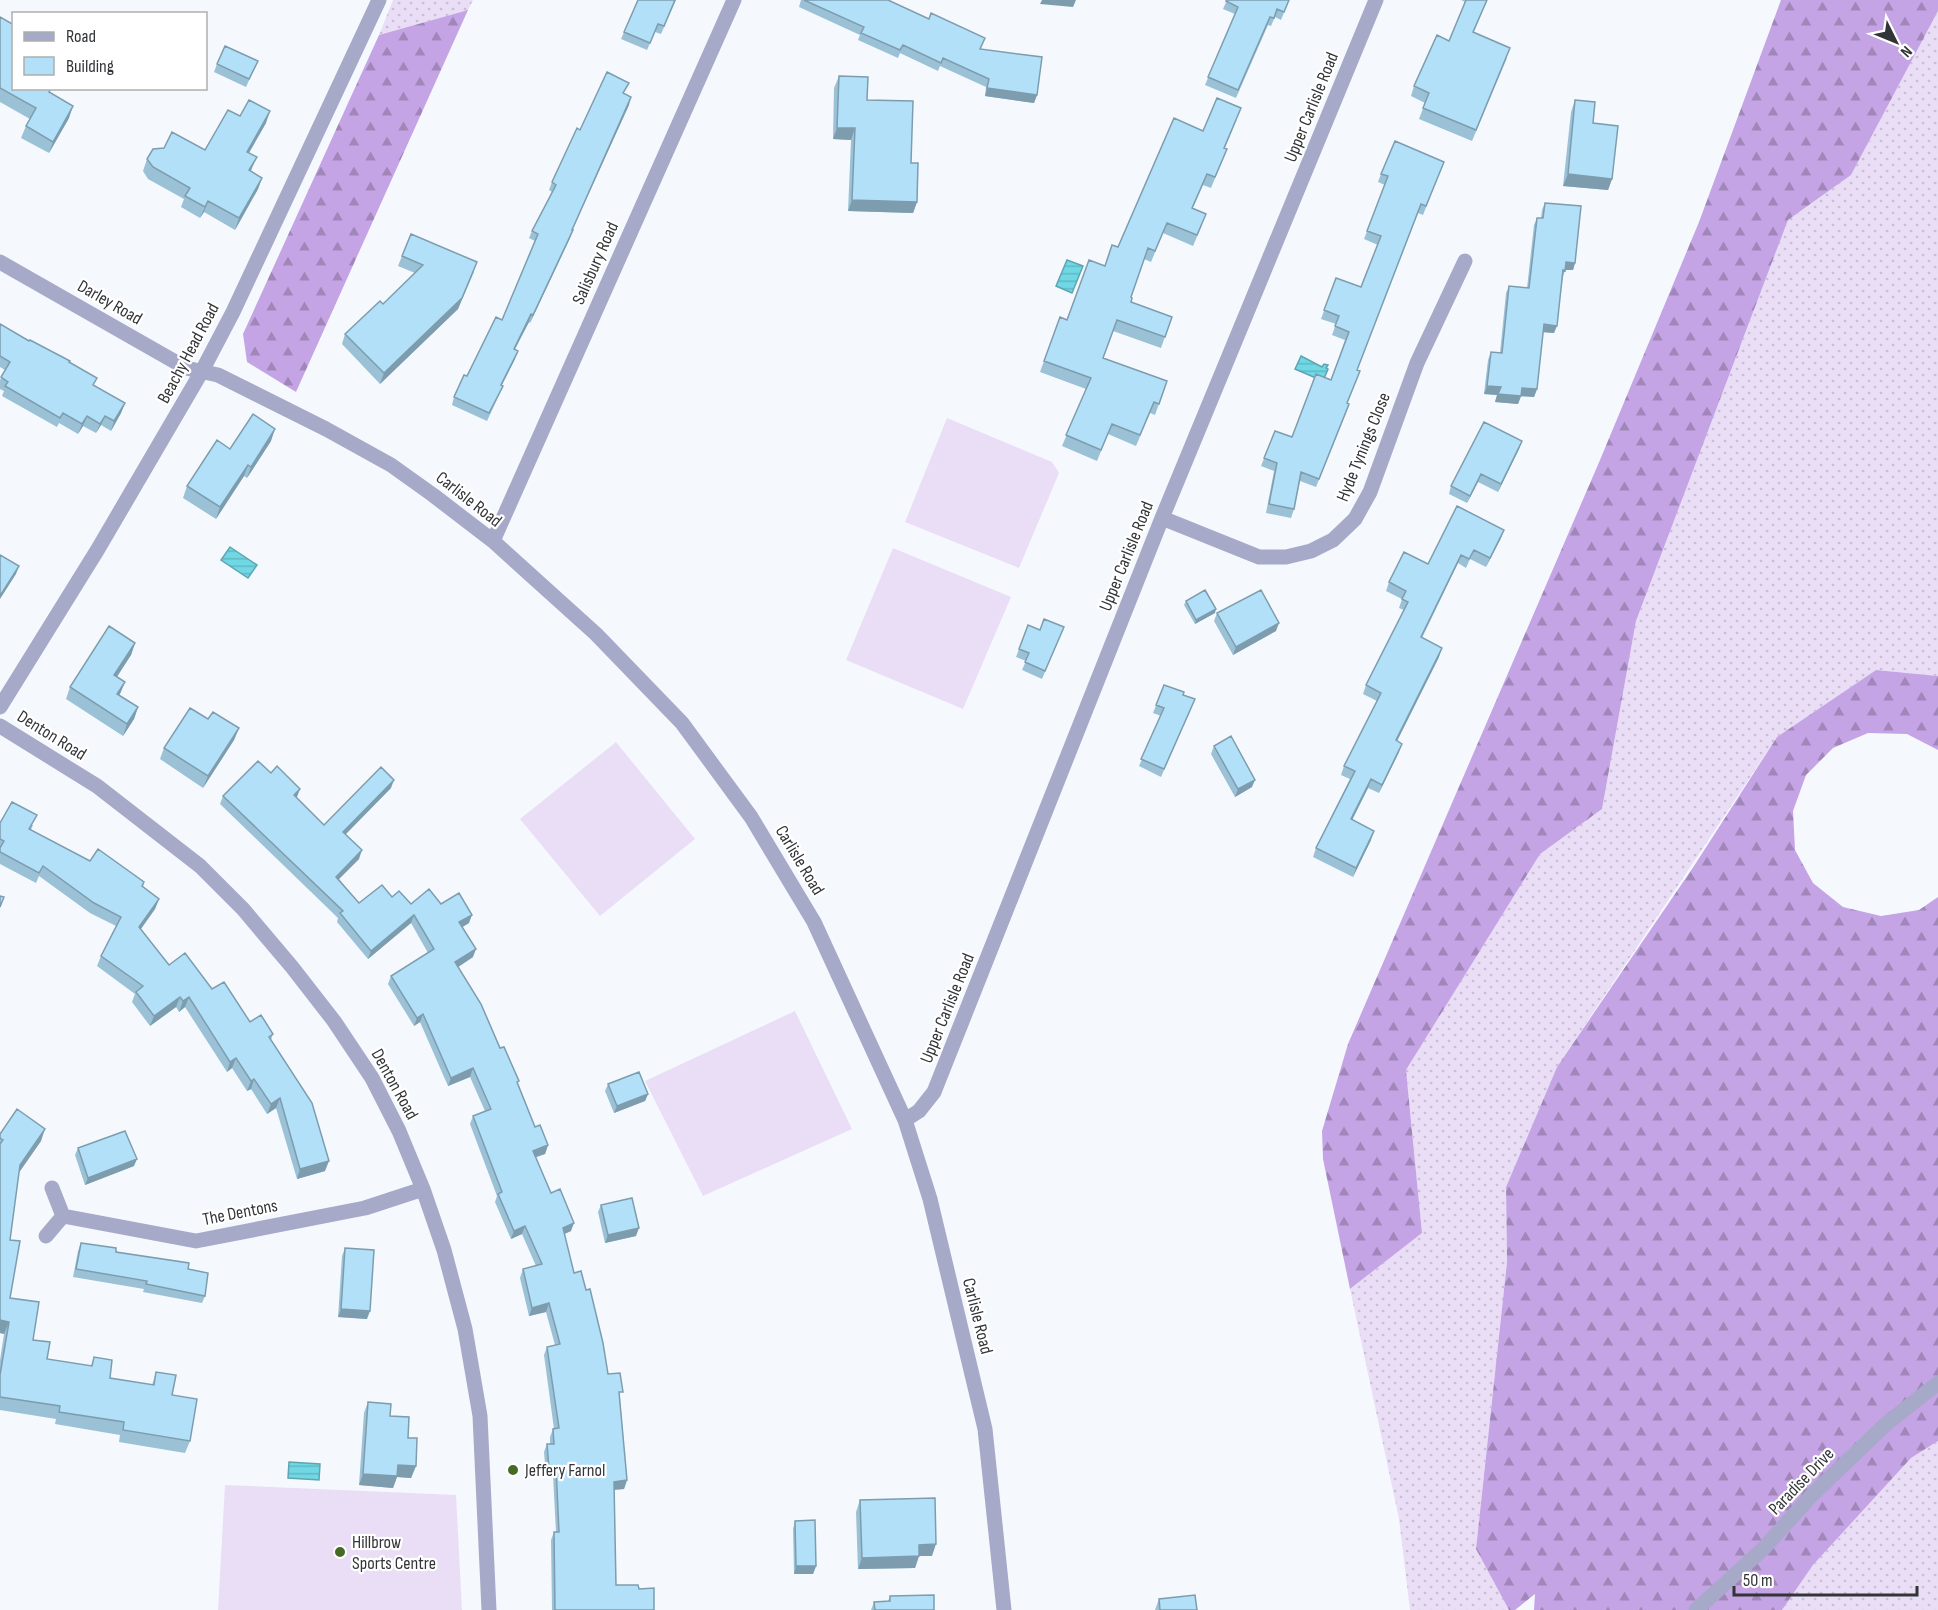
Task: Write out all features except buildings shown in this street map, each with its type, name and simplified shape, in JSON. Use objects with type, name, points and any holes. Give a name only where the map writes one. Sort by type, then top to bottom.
[{"type":"street","name":"Beachy Head Road","points":[[0,707],[98,549],[202,371],[233,312],[379,0]]},
{"type":"street","name":"Salisbury Road","points":[[493,542],[734,0]]},
{"type":"street","name":"Upper Carlisle Road","points":[[905,1120],[919,1111],[934,1092],[1162,518],[1376,0]]},
{"type":"street","name":"Hyde Tynings Close","points":[[1162,518],[1259,557],[1286,557],[1311,551],[1333,540],[1355,519],[1370,492],[1417,363],[1465,261]]},
{"type":"street","name":"Darley Road","points":[[0,262],[186,368],[202,371]]},
{"type":"street","name":"Carlisle Road","points":[[202,371],[218,375],[326,429],[391,465],[434,495],[493,542],[596,634],[682,723],[751,817],[814,922],[905,1120],[930,1198],[985,1429],[1004,1610]]},
{"type":"street","name":"Denton Road","points":[[0,726],[106,793],[200,866],[243,909],[320,1004],[372,1078],[399,1131],[423,1189],[444,1250],[465,1329],[480,1416],[489,1610]]},
{"type":"street","points":[[46,1236],[63,1216],[52,1188]]},
{"type":"street","name":"The Dentons","points":[[63,1216],[196,1241],[365,1209],[423,1189]]},
{"type":"street","name":"Paradise Drive","points":[[1696,1610],[1764,1548],[1811,1496],[1886,1424],[1938,1383]]},
{"type":"shaded area","points":[[393,0],[473,0],[468,10],[379,35]]},
{"type":"shaded area","points":[[1938,11],[1938,676],[1876,670],[1777,737],[1557,1067],[1506,1187],[1507,1262],[1476,1549],[1509,1610],[1410,1610],[1399,1519],[1350,1289],[1422,1233],[1406,1070],[1540,853],[1602,809],[1636,621],[1788,220],[1851,175]]},
{"type":"shaded area","points":[[947,418],[1052,462],[1059,473],[1019,568],[905,522]]},
{"type":"shaded area","points":[[893,548],[1011,597],[963,709],[846,660]]},
{"type":"shaded area","points":[[616,742],[695,839],[600,916],[520,819]]},
{"type":"shaded area","points":[[795,1011],[852,1129],[703,1196],[645,1081]]},
{"type":"shaded area","points":[[1938,1441],[1938,1610],[1782,1610],[1813,1565],[1911,1458]]},
{"type":"shaded area","name":"Hillbrow Sports Centre","points":[[225,1485],[456,1495],[462,1610],[218,1610]]},
{"type":"green space","points":[[1781,0],[1938,0],[1938,11],[1851,175],[1788,220],[1636,621],[1602,809],[1540,854],[1406,1070],[1422,1233],[1350,1289],[1323,1159],[1322,1131],[1348,1044],[1600,460],[1699,222]]},
{"type":"green space","points":[[468,10],[296,392],[247,362],[243,334],[379,35]]},
{"type":"green space","points":[[1876,670],[1938,676],[1938,750],[1907,734],[1868,733],[1833,748],[1806,775],[1793,811],[1795,850],[1813,883],[1843,907],[1881,916],[1919,910],[1938,897],[1938,1441],[1911,1458],[1813,1565],[1782,1610],[1534,1610],[1535,1594],[1515,1610],[1509,1610],[1476,1549],[1507,1262],[1506,1187],[1557,1067],[1694,866],[1777,737]]},
{"type":"water","points":[[1067,260],[1083,266],[1072,293],[1056,286]]},
{"type":"water","points":[[1301,356],[1322,367],[1324,364],[1328,365],[1323,381],[1295,369]]},
{"type":"water","points":[[230,547],[257,565],[248,578],[221,560]]},
{"type":"water","points":[[289,1462],[320,1464],[319,1480],[288,1478]]},
{"type":"place","name":"Jeffery Farnol","points":[[513,1470]]},
{"type":"place","name":"Hillbrow Sports Centre","points":[[340,1552]]}]
